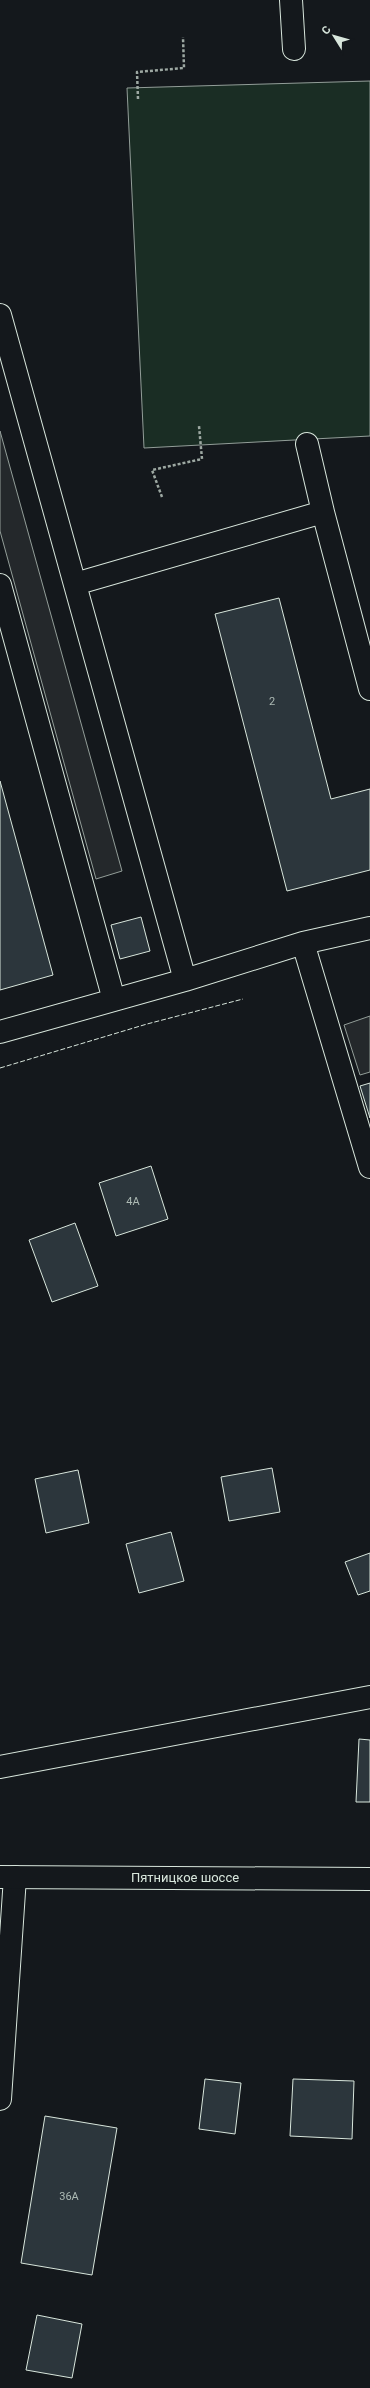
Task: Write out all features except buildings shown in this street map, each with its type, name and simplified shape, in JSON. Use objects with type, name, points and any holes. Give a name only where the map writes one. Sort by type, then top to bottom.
[{"type":"main road","points":[[291,0],[294,49]]},
{"type":"main road","points":[[0,315],[185,980]]},
{"type":"main road","points":[[307,444],[323,512],[370,689]]},
{"type":"main road","points":[[75,584],[323,512]]},
{"type":"main road","points":[[0,585],[114,1000]]},
{"type":"main road","points":[[0,1032],[185,980],[303,943],[370,928]]},
{"type":"main road","points":[[303,943],[370,1167]]},
{"type":"main road","points":[[0,1767],[370,1696]]},
{"type":"main road","points":[[0,2099],[8,1877]]},
{"type":"main road","name":"Пятницкое шоссе","points":[[8,1877],[370,1879]]},
{"type":"path","points":[[138,100],[137,72],[184,68],[183,37]]},
{"type":"path","points":[[162,497],[152,470],[202,459],[199,426]]},
{"type":"green space","points":[[370,81],[370,436],[144,448],[127,88]]},
{"type":"shaded area","points":[[0,431],[122,871],[96,879],[0,531]]},
{"type":"shaded area","points":[[370,1016],[370,1072],[360,1075],[344,1025]]},
{"type":"fence","points":[[0,1068],[147,1024],[243,999]]}]
